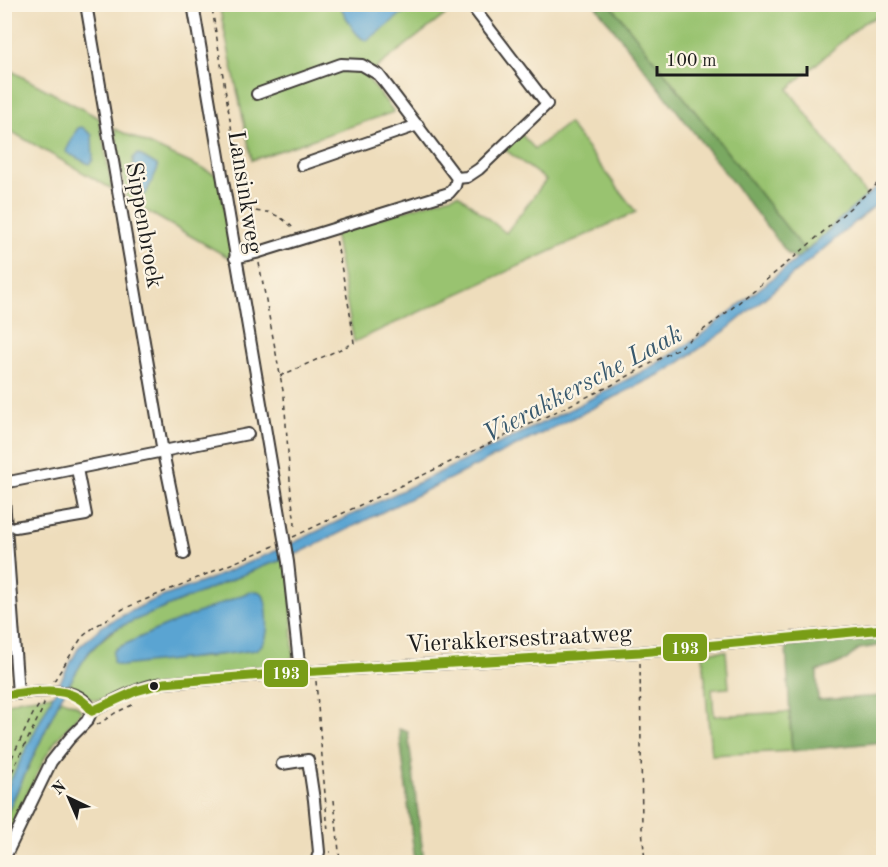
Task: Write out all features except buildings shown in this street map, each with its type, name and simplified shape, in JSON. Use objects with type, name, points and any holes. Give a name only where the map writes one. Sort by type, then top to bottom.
[{"type":"street","name":"Sippenbroek","points":[[86,4],[163,452],[184,554]]},
{"type":"street","name":"Lansinkweg","points":[[195,6],[235,258],[288,562],[300,672]]},
{"type":"street","points":[[457,178],[467,177],[479,169],[547,104],[476,10]]},
{"type":"street","points":[[257,94],[341,64],[362,65],[379,75],[457,178]]},
{"type":"street","points":[[302,165],[418,125]]},
{"type":"street","points":[[235,258],[256,254],[449,193],[455,186],[457,178]]},
{"type":"street","points":[[4,483],[248,434]]},
{"type":"street","points":[[15,527],[86,515],[77,469]]},
{"type":"street","points":[[4,499],[18,694]]},
{"type":"street","name":"Vierakkersestraatweg","points":[[92,711],[153,685],[300,672],[640,652],[884,629]]},
{"type":"street","points":[[4,695],[48,691],[68,693],[83,698],[92,711],[87,721],[51,762],[4,859]]},
{"type":"street","points":[[282,764],[308,760],[319,852],[316,862]]},
{"type":"path","points":[[195,6],[212,8],[238,169],[252,206],[256,211],[268,212],[277,216],[296,231]]},
{"type":"path","points":[[256,254],[284,396],[295,524],[290,538],[612,385],[677,349],[721,317],[798,254],[884,177]]},
{"type":"path","points":[[280,376],[354,344],[334,229]]},
{"type":"path","points":[[4,774],[33,714],[82,638],[93,628],[123,609],[284,543]]},
{"type":"path","points":[[640,652],[642,828],[645,862]]},
{"type":"path","points":[[316,671],[328,834]]},
{"type":"path","points":[[4,788],[42,710],[48,691]]},
{"type":"path","points":[[92,729],[133,704]]},
{"type":"path","points":[[334,800],[340,862]]},
{"type":"path","points":[[329,845],[329,862]]},
{"type":"green space","points":[[239,4],[458,5],[366,76],[394,112],[252,160],[220,10]]},
{"type":"green space","points":[[595,5],[611,5],[806,252],[797,259],[788,254]]},
{"type":"green space","points":[[611,5],[883,5],[883,14],[863,23],[788,89],[867,196],[806,252]]},
{"type":"green space","points":[[4,67],[99,118],[112,189],[5,128]]},
{"type":"green space","points":[[568,123],[636,212],[354,342],[334,232],[458,194],[506,233],[546,180],[504,149],[521,134],[535,149]]},
{"type":"green space","points":[[115,129],[219,176],[233,260],[127,200]]},
{"type":"green space","points":[[291,557],[293,655],[287,664],[269,671],[100,700],[85,696],[70,683],[80,664],[107,635],[116,629],[264,566]],"holes":[[[156,630],[209,657],[173,659],[117,648]]]},
{"type":"green space","points":[[883,634],[883,645],[859,649],[846,660],[817,671],[818,700],[883,696],[883,742],[792,751],[786,646]]},
{"type":"green space","points":[[726,651],[729,688],[712,689],[714,716],[789,712],[792,751],[711,755],[701,652]]},
{"type":"green space","points":[[53,695],[5,794],[5,704],[21,699]]},
{"type":"green space","points":[[60,699],[76,705],[82,711],[46,756],[5,838],[5,818]]},
{"type":"green space","points":[[399,729],[408,732],[424,862],[415,862]]},
{"type":"water","points":[[339,5],[413,5],[367,41],[354,30]]},
{"type":"water","points":[[82,127],[92,135],[93,160],[89,164],[66,151],[78,128]]},
{"type":"water","points":[[138,154],[157,165],[158,168],[146,194],[143,195],[137,188],[134,173],[133,158]]},
{"type":"water","points":[[883,182],[883,199],[725,331],[670,369],[291,557],[264,566],[109,632],[89,652],[60,699],[5,817],[4,794],[52,697],[79,647],[102,626],[151,601],[208,580],[289,545],[573,408],[651,367],[696,339],[806,252]]},
{"type":"water","points":[[257,591],[264,597],[267,623],[265,640],[255,650],[122,666],[113,662],[113,652],[117,648],[249,592]]},
{"type":"transit line","name":"193","points":[[92,711],[136,691],[164,683],[300,672],[640,652],[884,629]]},
{"type":"transit line","name":"193","points":[[4,695],[40,691],[64,692],[84,702],[92,711]]},
{"type":"water label","name":"Vierakkersche Laak","points":[[582,383]]}]
